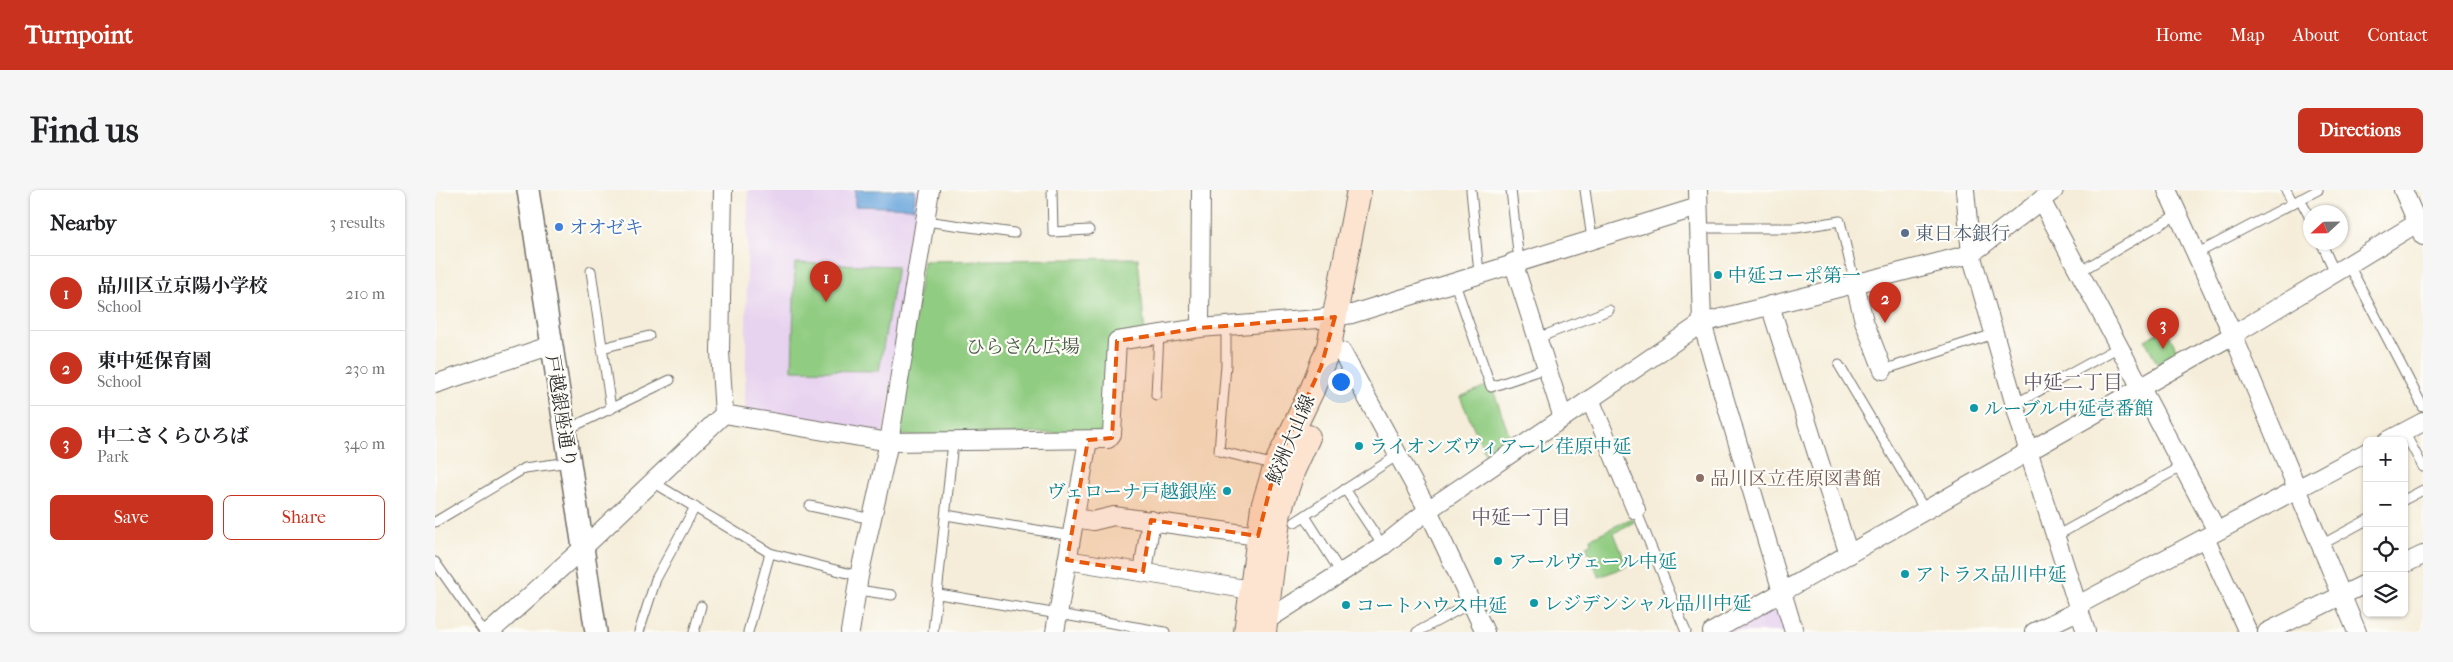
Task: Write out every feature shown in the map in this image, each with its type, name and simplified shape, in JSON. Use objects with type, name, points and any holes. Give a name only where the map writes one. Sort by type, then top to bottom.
[{"type":"main road","name":"鮫洲大山線","points":[[1256,629],[1279,512],[1293,470],[1326,395],[1342,352],[1344,315],[1359,190]]},
{"type":"main road","name":"鮫洲大山線","points":[[1256,629],[1251,590],[1263,507],[1277,465],[1344,315],[1374,190]]},
{"type":"street","name":"戸越銀座通り","points":[[528,190],[596,632]]},
{"type":"street","points":[[490,632],[583,548],[724,414],[720,352],[723,190]]},
{"type":"street","points":[[850,632],[858,583],[889,442],[930,190]]},
{"type":"street","points":[[1200,328],[1201,190]]},
{"type":"street","points":[[1965,190],[1971,254],[2029,453],[2086,632]]},
{"type":"street","points":[[2167,190],[2233,335],[2357,632]]},
{"type":"street","points":[[1712,632],[1926,512],[2233,335],[2341,265],[2420,229],[2403,190]]},
{"type":"street","points":[[1256,629],[1383,546],[1428,510],[1702,323],[1971,254],[2047,195],[2079,272],[2183,466],[2248,632]]},
{"type":"street","points":[[724,414],[889,442],[1108,439],[1112,434],[1117,341],[1200,328],[1344,315],[1592,239],[1698,198],[1702,323],[1794,632]]},
{"type":"street","points":[[1516,262],[1537,338],[1563,418]]},
{"type":"street","points":[[1855,284],[1865,321],[1883,370]]},
{"type":"street","points":[[1770,305],[1849,555]]},
{"type":"street","points":[[435,384],[552,345]]},
{"type":"street","points":[[1342,352],[1428,510],[1485,632]]},
{"type":"street","points":[[1590,400],[1636,510]]},
{"type":"street","points":[[2395,437],[2423,422]]},
{"type":"street","points":[[1055,632],[1088,440]]},
{"type":"street","points":[[2034,632],[2363,454]]},
{"type":"street","points":[[1075,518],[1093,520],[1114,516],[1258,536]]},
{"type":"street","points":[[1143,572],[1151,520]]},
{"type":"street","points":[[2408,562],[2423,555]]},
{"type":"street","points":[[1067,560],[1251,590]]},
{"type":"street","points":[[2267,632],[2363,585]]},
{"type":"lane","points":[[1052,190],[1053,232],[1089,230]]},
{"type":"lane","points":[[1471,190],[1479,273]]},
{"type":"lane","points":[[1511,190],[1516,262]]},
{"type":"lane","points":[[1585,190],[1592,239]]},
{"type":"lane","points":[[2286,190],[2303,209]]},
{"type":"lane","points":[[2196,254],[2318,190]]},
{"type":"lane","points":[[2079,272],[2178,214]]},
{"type":"lane","points":[[925,221],[1014,233]]},
{"type":"lane","points":[[1699,228],[1796,228],[1840,221],[1855,284]]},
{"type":"lane","points":[[2328,250],[2341,265],[2423,407]]},
{"type":"lane","points":[[591,271],[611,409]]},
{"type":"lane","points":[[1454,280],[1491,387],[1547,368]]},
{"type":"lane","points":[[1537,338],[1609,310]]},
{"type":"lane","points":[[1226,327],[1226,374],[1219,451],[1277,465]]},
{"type":"lane","points":[[1157,395],[1159,334]]},
{"type":"lane","points":[[1883,370],[1994,334]]},
{"type":"lane","points":[[602,348],[649,336]]},
{"type":"lane","points":[[2015,404],[2119,347]]},
{"type":"lane","points":[[1839,365],[1926,512]]},
{"type":"lane","points":[[565,430],[670,380]]},
{"type":"lane","points":[[2405,432],[2423,467]]},
{"type":"lane","points":[[933,632],[939,594],[953,442]]},
{"type":"lane","points":[[1295,522],[1398,455]]},
{"type":"lane","points":[[435,522],[525,468],[570,462]]},
{"type":"lane","points":[[2056,536],[2183,466]]},
{"type":"lane","points":[[653,482],[770,553],[891,594]]},
{"type":"lane","points":[[1345,489],[1383,546]]},
{"type":"lane","points":[[2408,498],[2423,490]]},
{"type":"lane","points":[[810,506],[872,519]]},
{"type":"lane","points":[[639,632],[656,579],[695,507]]},
{"type":"lane","points":[[1636,510],[1686,632]]},
{"type":"lane","points":[[946,515],[1072,536]]},
{"type":"lane","points":[[1305,516],[1341,573]]},
{"type":"lane","points":[[2321,545],[2363,522]]},
{"type":"lane","points":[[748,632],[770,553]]},
{"type":"lane","points":[[435,562],[484,632]]},
{"type":"lane","points":[[939,594],[1165,632]]},
{"type":"lane","points":[[1417,632],[1471,603]]},
{"type":"lane","points":[[694,632],[701,606]]},
{"type":"highlighted area","points":[[1335,317],[1321,367],[1276,465],[1258,536],[1151,520],[1143,572],[1067,560],[1088,440],[1112,438],[1117,341],[1200,328]]},
{"type":"shaded area","points":[[748,190],[922,190],[884,431],[880,436],[745,413]]},
{"type":"shaded area","points":[[1771,607],[1779,611],[1786,632],[1725,632]]},
{"type":"green space","name":"ひらさん広場","points":[[1138,258],[1145,333],[1111,338],[1107,425],[1100,432],[898,436],[923,261]]},
{"type":"green space","points":[[795,263],[897,266],[879,371],[792,370]]},
{"type":"green space","points":[[2166,328],[2181,359],[2161,371],[2145,340]]},
{"type":"green space","points":[[1488,385],[1494,392],[1513,446],[1490,464],[1460,397]]},
{"type":"green space","points":[[1632,518],[1634,522],[1614,533],[1627,566],[1599,577],[1586,546],[1592,543],[1591,538]]},
{"type":"water","points":[[855,190],[915,190],[914,208],[855,206]]},
{"type":"place","name":"オオゼキ","points":[[559,227]]},
{"type":"place","name":"東日本銀行","points":[[1905,233]]},
{"type":"place","name":"中延コーポ第一","points":[[1718,275]]},
{"type":"place","name":"品川区立京陽小学校","points":[[826,302]]},
{"type":"place","name":"東中延保育園","points":[[1885,323]]},
{"type":"place","name":"中二さくらひろば","points":[[2163,349]]},
{"type":"place","name":"ルーブル中延壱番館","points":[[1974,408]]},
{"type":"place","name":"ライオンズヴィアーレ荏原中延","points":[[1359,446]]},
{"type":"place","name":"品川区立荏原図書館","points":[[1700,478]]},
{"type":"place","name":"ヴェローナ戸越銀座","points":[[1227,491]]},
{"type":"place","name":"アールヴェール中延","points":[[1498,561]]},
{"type":"place","name":"アトラス品川中延","points":[[1905,574]]},
{"type":"place","name":"レジデンシャル品川中延","points":[[1534,603]]},
{"type":"place","name":"コートハウス中延","points":[[1346,605]]},
{"type":"district","name":"中延二丁目","points":[[2073,382]]},
{"type":"district","name":"中延一丁目","points":[[1521,517]]}]
